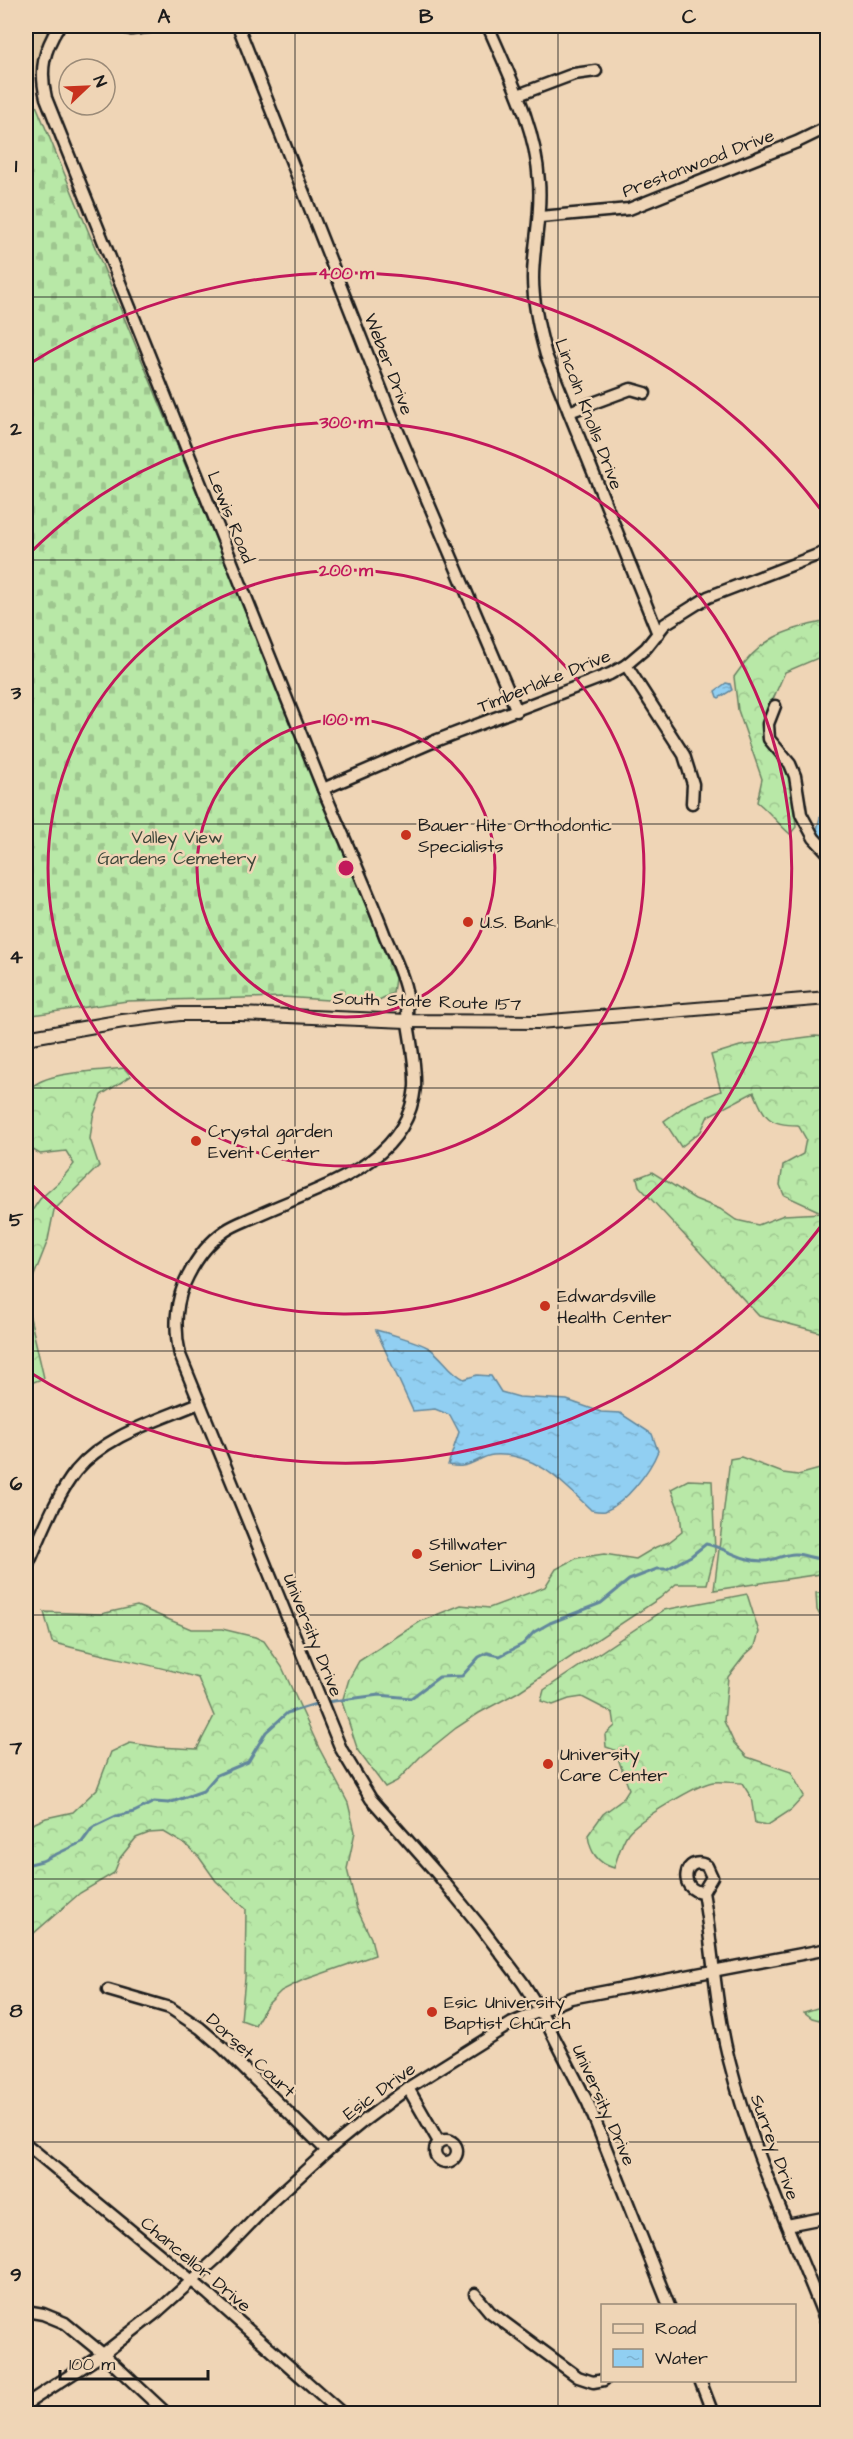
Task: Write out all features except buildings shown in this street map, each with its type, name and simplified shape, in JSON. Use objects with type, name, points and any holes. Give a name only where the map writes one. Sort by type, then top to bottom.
[{"type":"main road","name":"South State Route 157","points":[[26,1038],[123,1021],[180,1014],[508,1022],[571,1021],[828,998]]},
{"type":"street","name":"Lewis Road","points":[[59,26],[46,47],[42,63],[46,98],[323,789],[398,967],[406,995],[407,1020]]},
{"type":"street","points":[[118,26],[141,29],[155,26]]},
{"type":"street","name":"Weber Drive","points":[[238,26],[397,429],[517,711]]},
{"type":"street","name":"Lincoln Knolls Drive","points":[[488,26],[518,95],[537,164],[540,217],[534,256],[535,305],[546,355],[658,634]]},
{"type":"street","points":[[518,95],[574,74],[596,71]]},
{"type":"street","name":"Prestonwood Drive","points":[[540,217],[628,209],[797,142],[828,127]]},
{"type":"street","points":[[569,412],[631,389],[645,393]]},
{"type":"street","name":"Timberlake Drive","points":[[323,789],[435,741],[610,674],[626,665],[646,648],[665,624],[708,597],[828,551]]},
{"type":"street","points":[[626,665],[684,755],[693,783],[692,803]]},
{"type":"street","points":[[774,706],[768,724],[769,739],[790,764],[795,776],[801,814],[814,838],[828,853]]},
{"type":"street","name":"University Drive","points":[[407,1020],[412,1044],[415,1087],[410,1107],[398,1135],[382,1152],[362,1167],[333,1183],[227,1229],[209,1245],[194,1264],[178,1300],[176,1325],[180,1355],[328,1718],[355,1775],[371,1799],[489,1937],[540,2010],[588,2103],[668,2304]]},
{"type":"street","points":[[26,1569],[65,1487],[87,1460],[116,1439],[199,1403]]},
{"type":"street","name":"Surrey Drive","points":[[703,1892],[726,2049],[739,2099],[828,2327]]},
{"type":"street","name":"Esic Drive","points":[[26,2404],[62,2383],[103,2354],[192,2281],[327,2151],[408,2088],[512,2023],[571,1998],[828,1949]]},
{"type":"street","name":"Dorset Court","points":[[108,1990],[170,2008],[200,2028],[327,2151]]},
{"type":"street","points":[[408,2088],[439,2142]]},
{"type":"street","name":"Chancellor Drive","points":[[27,2148],[192,2281],[343,2414]]},
{"type":"street","points":[[787,2225],[828,2217]]},
{"type":"street","points":[[475,2294],[490,2312],[578,2377],[593,2382],[601,2381]]},
{"type":"street","points":[[26,2311],[44,2313],[65,2323],[103,2354],[167,2414]]},
{"type":"street","points":[[701,2382],[713,2414]]},
{"type":"shaded area","points":[[26,26],[51,26],[41,47],[31,93],[26,99]]},
{"type":"green space","name":"Valley View Gardens Cemetery","points":[[31,93],[395,978],[393,993],[373,1003],[283,997],[127,1001],[26,1016],[26,99]]},
{"type":"green space","points":[[827,621],[827,663],[820,657],[785,672],[766,715],[764,726],[781,761],[791,775],[796,827],[790,834],[757,802],[762,779],[738,710],[734,677],[753,653],[774,638],[785,632]]},
{"type":"green space","points":[[815,1036],[828,1037],[827,1334],[759,1316],[639,1186],[637,1178],[652,1172],[695,1199],[720,1209],[736,1220],[758,1225],[784,1215],[823,1213],[784,1195],[780,1185],[783,1165],[803,1154],[806,1139],[798,1125],[780,1124],[769,1118],[761,1108],[754,1092],[708,1116],[701,1131],[681,1147],[664,1121],[688,1104],[721,1091],[711,1055],[740,1046]]},
{"type":"green space","points":[[124,1068],[131,1076],[101,1095],[93,1117],[90,1139],[99,1166],[54,1210],[48,1240],[26,1296],[27,1218],[40,1199],[74,1164],[66,1151],[40,1154],[26,1146],[26,1093],[33,1085],[57,1076]]},
{"type":"green space","points":[[26,1300],[44,1378],[26,1385]]},
{"type":"green space","points":[[741,1457],[783,1473],[798,1475],[827,1467],[827,1573],[714,1590],[730,1459]]},
{"type":"green space","points":[[688,1480],[712,1481],[715,1552],[707,1584],[676,1584],[660,1598],[518,1692],[456,1728],[420,1757],[397,1781],[385,1787],[358,1751],[342,1702],[349,1679],[359,1661],[421,1621],[461,1605],[489,1608],[545,1587],[556,1569],[577,1558],[604,1554],[636,1559],[669,1542],[682,1532],[680,1513],[671,1489]]},
{"type":"green space","points":[[827,1592],[826,1626],[817,1610],[816,1593]]},
{"type":"green space","points":[[747,1594],[759,1632],[755,1646],[728,1677],[724,1721],[734,1743],[747,1757],[791,1772],[804,1796],[791,1810],[768,1825],[755,1823],[751,1797],[742,1783],[705,1784],[669,1803],[634,1827],[623,1841],[614,1868],[608,1866],[595,1856],[588,1835],[603,1814],[622,1800],[629,1789],[615,1750],[606,1747],[605,1735],[615,1726],[613,1713],[582,1697],[553,1705],[541,1701],[544,1690],[664,1610]]},
{"type":"green space","points":[[137,1606],[191,1629],[222,1629],[264,1641],[282,1667],[319,1748],[348,1803],[355,1832],[347,1869],[357,1909],[371,1938],[375,1955],[301,1981],[281,1991],[267,2005],[255,2025],[241,2020],[245,1978],[246,1909],[216,1881],[199,1857],[186,1845],[164,1832],[149,1833],[136,1838],[120,1858],[114,1873],[80,1893],[26,1940],[26,1827],[46,1818],[73,1812],[97,1789],[111,1752],[130,1743],[197,1749],[214,1716],[198,1678],[52,1642],[44,1612],[101,1614]]},
{"type":"green space","points":[[827,2005],[827,2022],[812,2018],[804,2012]]},
{"type":"water","points":[[726,683],[730,684],[732,690],[717,697],[715,691]]},
{"type":"water","points":[[827,812],[827,841],[821,838],[817,830],[820,817]]},
{"type":"water","points":[[376,1330],[429,1348],[464,1379],[477,1375],[491,1376],[501,1392],[519,1397],[567,1400],[601,1412],[620,1413],[652,1434],[658,1451],[643,1477],[629,1494],[605,1511],[591,1510],[548,1471],[523,1459],[508,1455],[493,1455],[466,1465],[448,1465],[459,1432],[450,1415],[435,1409],[413,1411]]},
{"type":"waterway","points":[[326,1702],[379,1695],[411,1698],[439,1677],[462,1676],[479,1657],[487,1653],[500,1656],[523,1644],[534,1632],[550,1623],[601,1603],[629,1580],[657,1569],[667,1569],[691,1556],[706,1544],[756,1561],[768,1561],[792,1554],[819,1559],[828,1558]]},
{"type":"waterway","points":[[26,1865],[42,1861],[82,1842],[93,1827],[116,1816],[134,1812],[154,1802],[169,1803],[203,1791],[217,1775],[248,1762],[266,1732],[287,1713],[319,1703]]},
{"type":"place","name":"Bauer Hite Orthodontic Specialists","points":[[406,835]]},
{"type":"place","name":"U.S. Bank","points":[[468,922]]},
{"type":"place","name":"Crystal garden Event Center","points":[[196,1141]]},
{"type":"place","name":"Edwardsville Health Center","points":[[545,1306]]},
{"type":"place","name":"Stillwater Senior Living","points":[[417,1554]]},
{"type":"place","name":"University Care Center","points":[[548,1764]]},
{"type":"place","name":"Esic University Baptist Church","points":[[432,2012]]}]
